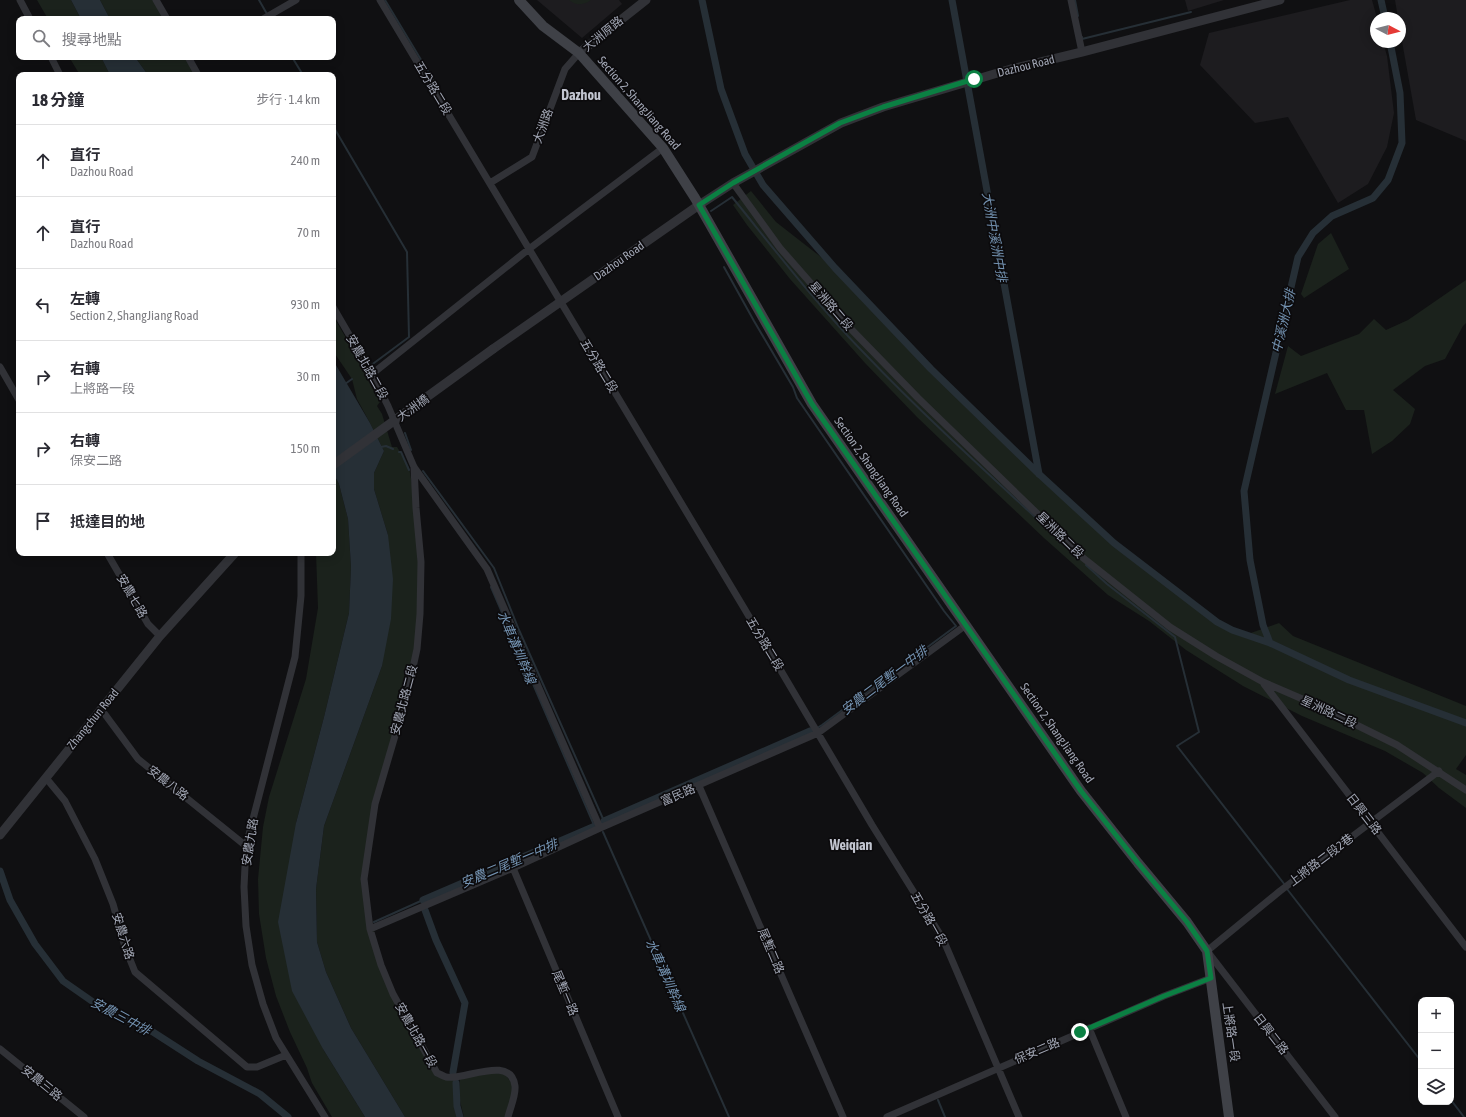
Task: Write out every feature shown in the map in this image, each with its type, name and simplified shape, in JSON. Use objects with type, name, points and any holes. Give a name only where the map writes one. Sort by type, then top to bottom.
[{"type":"main road","name":"Section 2, ShangJiang Road","points":[[518,0],[543,26],[579,53],[663,148],[699,205],[812,404],[1081,791],[1187,922],[1207,951]]},
{"type":"main road","name":"上將路一段","points":[[1207,951],[1229,1117]]},
{"type":"street","points":[[20,0],[28,16]]},
{"type":"street","points":[[156,0],[165,16]]},
{"type":"street","points":[[268,16],[296,0]]},
{"type":"street","name":"五分路二段","points":[[380,0],[818,733]]},
{"type":"street","name":"大洲原路","points":[[579,53],[646,0]]},
{"type":"street","points":[[1071,0],[1082,52]]},
{"type":"street","name":"Dazhou Road","points":[[493,349],[699,205],[733,183],[840,123],[974,79],[1280,0]]},
{"type":"street","name":"大洲路","points":[[490,183],[532,157],[565,69],[579,53]]},
{"type":"street","points":[[52,60],[58,72]]},
{"type":"street","points":[[190,60],[196,72]]},
{"type":"street","points":[[372,374],[529,249],[663,148]]},
{"type":"street","name":"星洲路二段","points":[[733,183],[780,248],[850,328],[918,398],[1082,557],[1170,627],[1216,656],[1263,682],[1314,704],[1397,745],[1466,790]]},
{"type":"street","name":"安農北路二段","points":[[336,312],[372,374],[388,406],[414,467],[421,562],[420,614],[417,648],[406,695],[375,804],[364,879],[370,929]]},
{"type":"street","name":"大洲橋","points":[[336,464],[493,349]]},
{"type":"street","points":[[0,367],[16,395]]},
{"type":"street","points":[[414,467],[487,569],[600,828]]},
{"type":"street","name":"安農七路","points":[[109,556],[148,624],[160,636]]},
{"type":"street","name":"Zhangchun Road","points":[[0,834],[160,636],[232,556]]},
{"type":"street","name":"安農九路","points":[[301,556],[301,596],[295,657],[246,846],[244,887],[246,926],[252,966],[263,1004],[276,1038],[326,1117]]},
{"type":"street","name":"富民路","points":[[370,929],[818,733],[966,625]]},
{"type":"street","name":"日興三路","points":[[1263,682],[1466,947]]},
{"type":"street","name":"安農八路","points":[[101,709],[138,759],[246,846]]},
{"type":"street","name":"五分路一段","points":[[818,733],[872,825],[943,939],[1019,1117]]},
{"type":"street","name":"上將路二段2巷","points":[[1207,951],[1280,891],[1439,771]]},
{"type":"street","name":"安農六路","points":[[46,778],[65,801],[95,860],[113,904],[125,947],[135,972],[247,1067],[257,1067],[286,1055]]},
{"type":"street","name":"尾塹二路","points":[[698,786],[843,1117]]},
{"type":"street","name":"尾塹一路","points":[[512,868],[618,1117]]},
{"type":"street","name":"安農北路一段","points":[[370,929],[381,965],[393,994],[437,1073],[446,1077],[458,1077],[488,1070],[503,1071],[512,1079],[515,1088],[508,1117]]},
{"type":"street","name":"日興二路","points":[[1207,951],[1335,1117]]},
{"type":"street","name":"保安二路","points":[[887,1117],[1089,1028],[1211,978]]},
{"type":"street","points":[[1089,1028],[1126,1117]]},
{"type":"street","name":"安農三路","points":[[0,1050],[84,1117]]},
{"type":"shaded area","points":[[37,0],[71,0],[79,16],[46,16]]},
{"type":"shaded area","points":[[71,0],[100,0],[108,16],[79,16]]},
{"type":"shaded area","points":[[100,0],[153,0],[162,16],[108,16]]},
{"type":"shaded area","points":[[537,0],[619,0],[622,4],[582,38]]},
{"type":"shaded area","points":[[569,0],[591,0],[580,4]]},
{"type":"shaded area","points":[[1185,0],[1224,0],[1188,11]]},
{"type":"shaded area","points":[[1350,0],[1372,0],[1375,12],[1370,12],[1370,48],[1385,48],[1394,113],[1387,147],[1368,184],[1338,203],[1288,117],[1255,123],[1200,65],[1209,33]]},
{"type":"shaded area","points":[[1395,0],[1466,0],[1466,141],[1416,120],[1403,48],[1406,48],[1406,12],[1397,12]]},
{"type":"shaded area","points":[[71,60],[102,60],[108,72],[78,72]]},
{"type":"shaded area","points":[[102,60],[137,60],[146,72],[108,72]]},
{"type":"shaded area","points":[[137,60],[187,60],[193,72],[146,72]]},
{"type":"shaded area","points":[[751,191],[776,222],[835,268],[931,369],[1039,474],[1114,543],[1217,622],[1234,633],[1248,634],[1279,623],[1293,636],[1466,706],[1466,755],[1456,769],[1466,775],[1466,808],[1439,788],[1423,773],[1385,751],[1302,716],[1243,686],[1186,650],[1149,621],[1108,595],[1044,538],[917,417],[865,363],[790,279],[733,205]]},
{"type":"shaded area","points":[[1331,233],[1349,269],[1304,298],[1301,294],[1318,244]]},
{"type":"shaded area","points":[[1466,280],[1466,323],[1445,359],[1425,366],[1393,390],[1415,409],[1410,424],[1392,441],[1372,454],[1364,410],[1346,410],[1327,373],[1275,394],[1288,346],[1301,356],[1359,334],[1374,319],[1386,330],[1408,320]]},
{"type":"shaded area","points":[[336,321],[382,399],[377,406],[382,414],[392,447],[397,447],[409,467],[416,508],[421,562],[417,649],[375,804],[364,879],[381,965],[437,1073],[454,1077],[454,1096],[457,1117],[405,1117],[351,1028],[326,972],[317,942],[316,889],[324,826],[382,666],[388,535],[374,489],[374,473],[384,451],[357,399],[352,379],[336,355]]},
{"type":"shaded area","points":[[336,365],[370,423],[384,451],[374,473],[374,489],[388,535],[393,579],[391,619],[382,666],[324,826],[316,889],[317,942],[326,972],[351,1028],[405,1117],[365,1117],[323,1049],[292,991],[278,922],[296,823],[324,717],[349,613],[351,567],[348,519],[339,484],[336,478]]},
{"type":"shaded area","points":[[336,479],[339,484],[348,519],[351,567],[349,613],[324,717],[296,823],[323,1049],[365,1117],[332,1117],[312,1083],[276,996],[266,958],[259,914],[258,879],[263,827],[269,797],[306,679],[318,608],[316,556],[336,556]]},
{"type":"shaded area","points":[[503,1071],[515,1088],[508,1117],[464,1117],[459,1097],[460,1076]]},
{"type":"waterway","points":[[259,0],[267,14]]},
{"type":"waterway","points":[[385,0],[444,98]]},
{"type":"waterway","points":[[702,0],[721,89],[745,154],[763,185],[835,268],[931,369],[1039,474],[1114,543],[1217,622],[1232,630],[1270,643],[1349,680],[1466,723]]},
{"type":"waterway","name":"大洲中溪洲中排","points":[[952,0],[1039,474]]},
{"type":"waterway","points":[[1075,0],[1078,16]]},
{"type":"waterway","name":"中溪洲大排","points":[[1381,0],[1384,12]]},
{"type":"waterway","points":[[1082,37],[1082,39],[1191,12]]},
{"type":"waterway","name":"中溪洲大排","points":[[1270,643],[1263,625],[1250,560],[1244,491],[1298,257],[1313,233],[1332,216],[1373,198],[1388,180],[1402,143],[1400,93],[1391,48]]},
{"type":"waterway","points":[[294,60],[301,72]]},
{"type":"waterway","points":[[336,131],[407,252],[409,337],[370,366]]},
{"type":"waterway","points":[[711,211],[732,197],[813,297],[865,354],[937,425],[1060,540]]},
{"type":"waterway","points":[[724,267],[793,387],[797,398],[944,611],[956,626],[817,728]]},
{"type":"waterway","points":[[345,384],[352,379]]},
{"type":"waterway","points":[[405,433],[411,450]]},
{"type":"waterway","name":"水車溝圳幹線","points":[[381,447],[386,446],[393,449]]},
{"type":"waterway","name":"水車溝圳幹線","points":[[399,452],[401,452],[409,470]]},
{"type":"waterway","points":[[423,471],[494,568],[519,630],[604,821]]},
{"type":"waterway","points":[[1086,565],[1107,584],[1175,637],[1199,732],[1177,746],[1285,885]]},
{"type":"waterway","name":"水車溝圳幹線","points":[[491,587],[594,825]]},
{"type":"waterway","points":[[604,821],[810,731]]},
{"type":"waterway","name":"安農二尾塹一中排","points":[[423,900],[595,826]]},
{"type":"waterway","name":"水車溝圳幹線","points":[[603,832],[729,1117]]},
{"type":"waterway","name":"安農三中排","points":[[0,871],[10,900],[35,944],[63,981],[106,1011],[153,1032],[198,1061],[260,1094],[288,1117]]},
{"type":"waterway","points":[[1287,889],[1418,1057]]},
{"type":"waterway","points":[[374,922],[423,900]]},
{"type":"waterway","name":"安農二尾塹一中排","points":[[425,910],[436,940],[465,1003],[453,1072]]},
{"type":"waterway","name":"安農二尾塹一中排","points":[[456,1083],[457,1106],[460,1117]]},
{"type":"waterway","points":[[938,1100],[945,1117]]},
{"type":"waterway","points":[[1454,1104],[1464,1117]]},
{"type":"district","name":"Dazhou","points":[[581,95]]},
{"type":"district","name":"Weiqian","points":[[851,845]]},
{"type":"route","points":[[974,79],[883,107],[840,123],[733,183],[699,205],[812,404],[1081,791],[1187,922],[1207,951],[1211,978],[1164,996],[1080,1032]]}]
